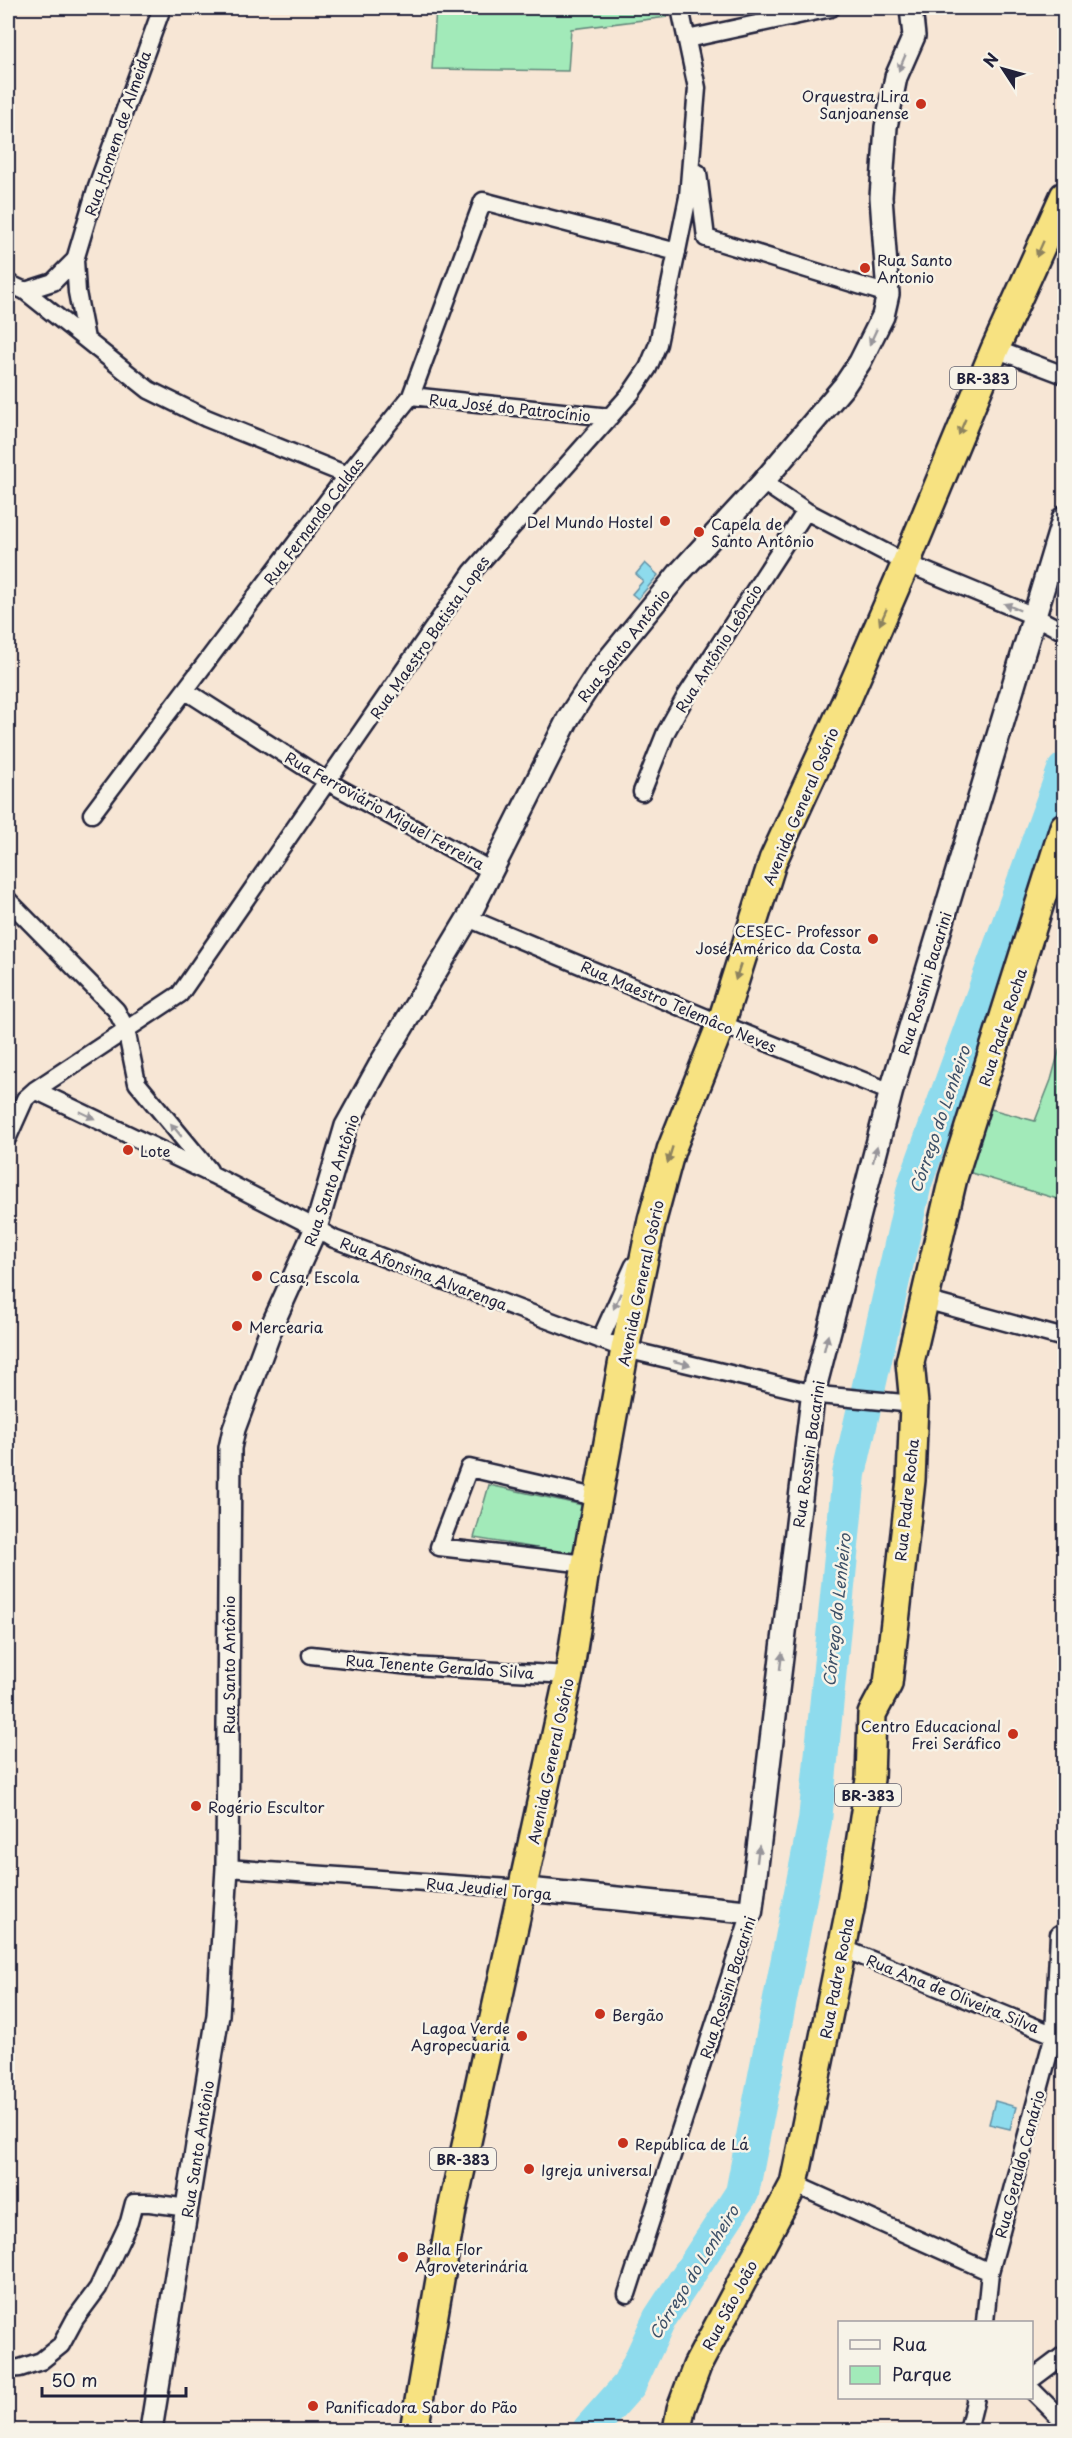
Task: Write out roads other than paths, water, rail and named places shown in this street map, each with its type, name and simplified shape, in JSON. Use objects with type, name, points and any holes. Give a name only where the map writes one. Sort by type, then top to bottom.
[{"type":"highway","name":"Avenida General Osório","points":[[414,2430],[452,2210],[569,1675],[586,1564],[625,1349],[650,1229],[671,1150],[721,1024],[773,860],[906,563],[995,349],[1065,195]]},
{"type":"highway","name":"Rua Padre Rocha","points":[[794,2184],[842,1948],[870,1779],[872,1714],[888,1684],[911,1480],[914,1404],[910,1362],[953,1178],[1065,827]]},
{"type":"highway","name":"Rua São João","points":[[677,2430],[681,2409],[697,2366],[794,2184]]},
{"type":"main road","name":"Rua Rossini Bacarini","points":[[751,1912],[816,1395],[891,1092],[1065,518]]},
{"type":"main road","name":"Rua Jeudiel Torga","points":[[523,1889],[751,1912]]},
{"type":"street","name":"Rua Homem de Almeida","points":[[75,260],[97,186],[162,8]]},
{"type":"street","name":"Rua Maestro Batista Lopes","points":[[35,1090],[180,994],[472,572],[631,393],[648,368],[658,344],[688,197],[694,148],[698,88],[680,8]]},
{"type":"street","points":[[687,39],[831,8]]},
{"type":"street","name":"Rua Santo Antônio","points":[[151,2430],[218,2015],[227,1868],[230,1448],[234,1429],[274,1321],[316,1228],[346,1126],[382,1060],[468,918],[569,717],[599,671],[680,572],[763,482],[852,375],[883,316],[888,294],[882,197],[886,127],[896,77],[914,36],[911,8]]},
{"type":"street","points":[[694,148],[705,238],[888,294]]},
{"type":"street","name":"Rua Fernando Caldas","points":[[92,814],[347,475],[411,396],[483,201],[677,252]]},
{"type":"street","points":[[25,291],[53,282],[75,260]]},
{"type":"street","points":[[75,260],[77,292],[86,339]]},
{"type":"street","points":[[8,283],[25,291],[149,390],[206,418],[347,475]]},
{"type":"street","points":[[995,349],[1065,375]]},
{"type":"street","name":"Rua José do Patrocínio","points":[[411,396],[610,417]]},
{"type":"street","points":[[763,482],[806,511],[906,563],[1034,616],[1065,632]]},
{"type":"street","name":"Rua Antônio Leôncio","points":[[642,792],[666,732],[686,696],[806,511]]},
{"type":"street","name":"Rua Ferroviário Miguel Ferreira","points":[[186,691],[328,782],[492,871]]},
{"type":"street","name":"Rua Afonsina Alvarenga","points":[[8,900],[110,1002],[121,1017],[126,1029],[137,1083],[213,1175],[334,1239],[625,1349],[816,1395],[914,1404]]},
{"type":"street","name":"Rua Maestro Telemâco Neves","points":[[468,918],[891,1092]]},
{"type":"street","points":[[8,1137],[25,1099],[35,1090],[213,1175]]},
{"type":"street","points":[[600,1340],[650,1229]]},
{"type":"street","points":[[925,1300],[1065,1338]]},
{"type":"street","points":[[586,1564],[439,1547],[469,1468],[599,1498]]},
{"type":"street","name":"Rua Tenente Geraldo Silva","points":[[311,1655],[411,1666],[569,1675]]},
{"type":"street","name":"Rua Jeudiel Torga","points":[[227,1868],[523,1889]]},
{"type":"street","name":"Rua Rossini Bacarini","points":[[627,2294],[751,1912]]},
{"type":"street","name":"Rua Geraldo Canário","points":[[985,2321],[990,2272],[1059,2037],[1059,1934]]},
{"type":"street","name":"Rua Ana de Oliveira Silva","points":[[842,1948],[1059,2037]]},
{"type":"street","points":[[794,2184],[990,2272]]},
{"type":"street","points":[[8,2369],[21,2368],[41,2361],[61,2345],[75,2319],[98,2289],[129,2222],[134,2204],[150,2203],[188,2208]]},
{"type":"street","points":[[1033,2378],[1065,2355]]},
{"type":"street","points":[[1033,2391],[1065,2422]]},
{"type":"street","points":[[968,2430],[976,2399]]},
{"type":"water","points":[[645,563],[658,575],[638,599],[632,594],[643,581],[636,574]]},
{"type":"water","points":[[995,2101],[1016,2107],[1010,2129],[989,2124]]},
{"type":"waterway","name":"Córrego do Lenheiro","points":[[589,2430],[629,2385],[660,2318],[742,2193],[815,1821],[849,1474],[915,1183],[1064,770]]},
{"type":"place","name":"Orquestra Lira Sanjoanense","points":[[921,104]]},
{"type":"place","name":"Rua Santo Antonio","points":[[865,268]]},
{"type":"place","name":"Del Mundo Hostel","points":[[665,521]]},
{"type":"place","name":"Capela de Santo Antônio","points":[[699,532]]},
{"type":"place","name":"CESEC- Professor José Américo da Costa","points":[[873,939]]},
{"type":"place","name":"Lote","points":[[128,1150]]},
{"type":"place","name":"Casa, Escola","points":[[257,1276]]},
{"type":"place","name":"Mercearia","points":[[237,1326]]},
{"type":"place","name":"Centro Educacional Frei Seráfico","points":[[1013,1734]]},
{"type":"place","name":"Rogério Escultor","points":[[196,1806]]},
{"type":"place","name":"Bergão","points":[[600,2014]]},
{"type":"place","name":"Lagoa Verde Agropecuaria","points":[[522,2036]]},
{"type":"place","name":"Republica de Lá","points":[[623,2143]]},
{"type":"place","name":"Igreja universal","points":[[529,2169]]},
{"type":"place","name":"Bella Flor Agroveterinária","points":[[403,2257]]},
{"type":"place","name":"Panificadora Sabor do Pão","points":[[313,2406]]}]
